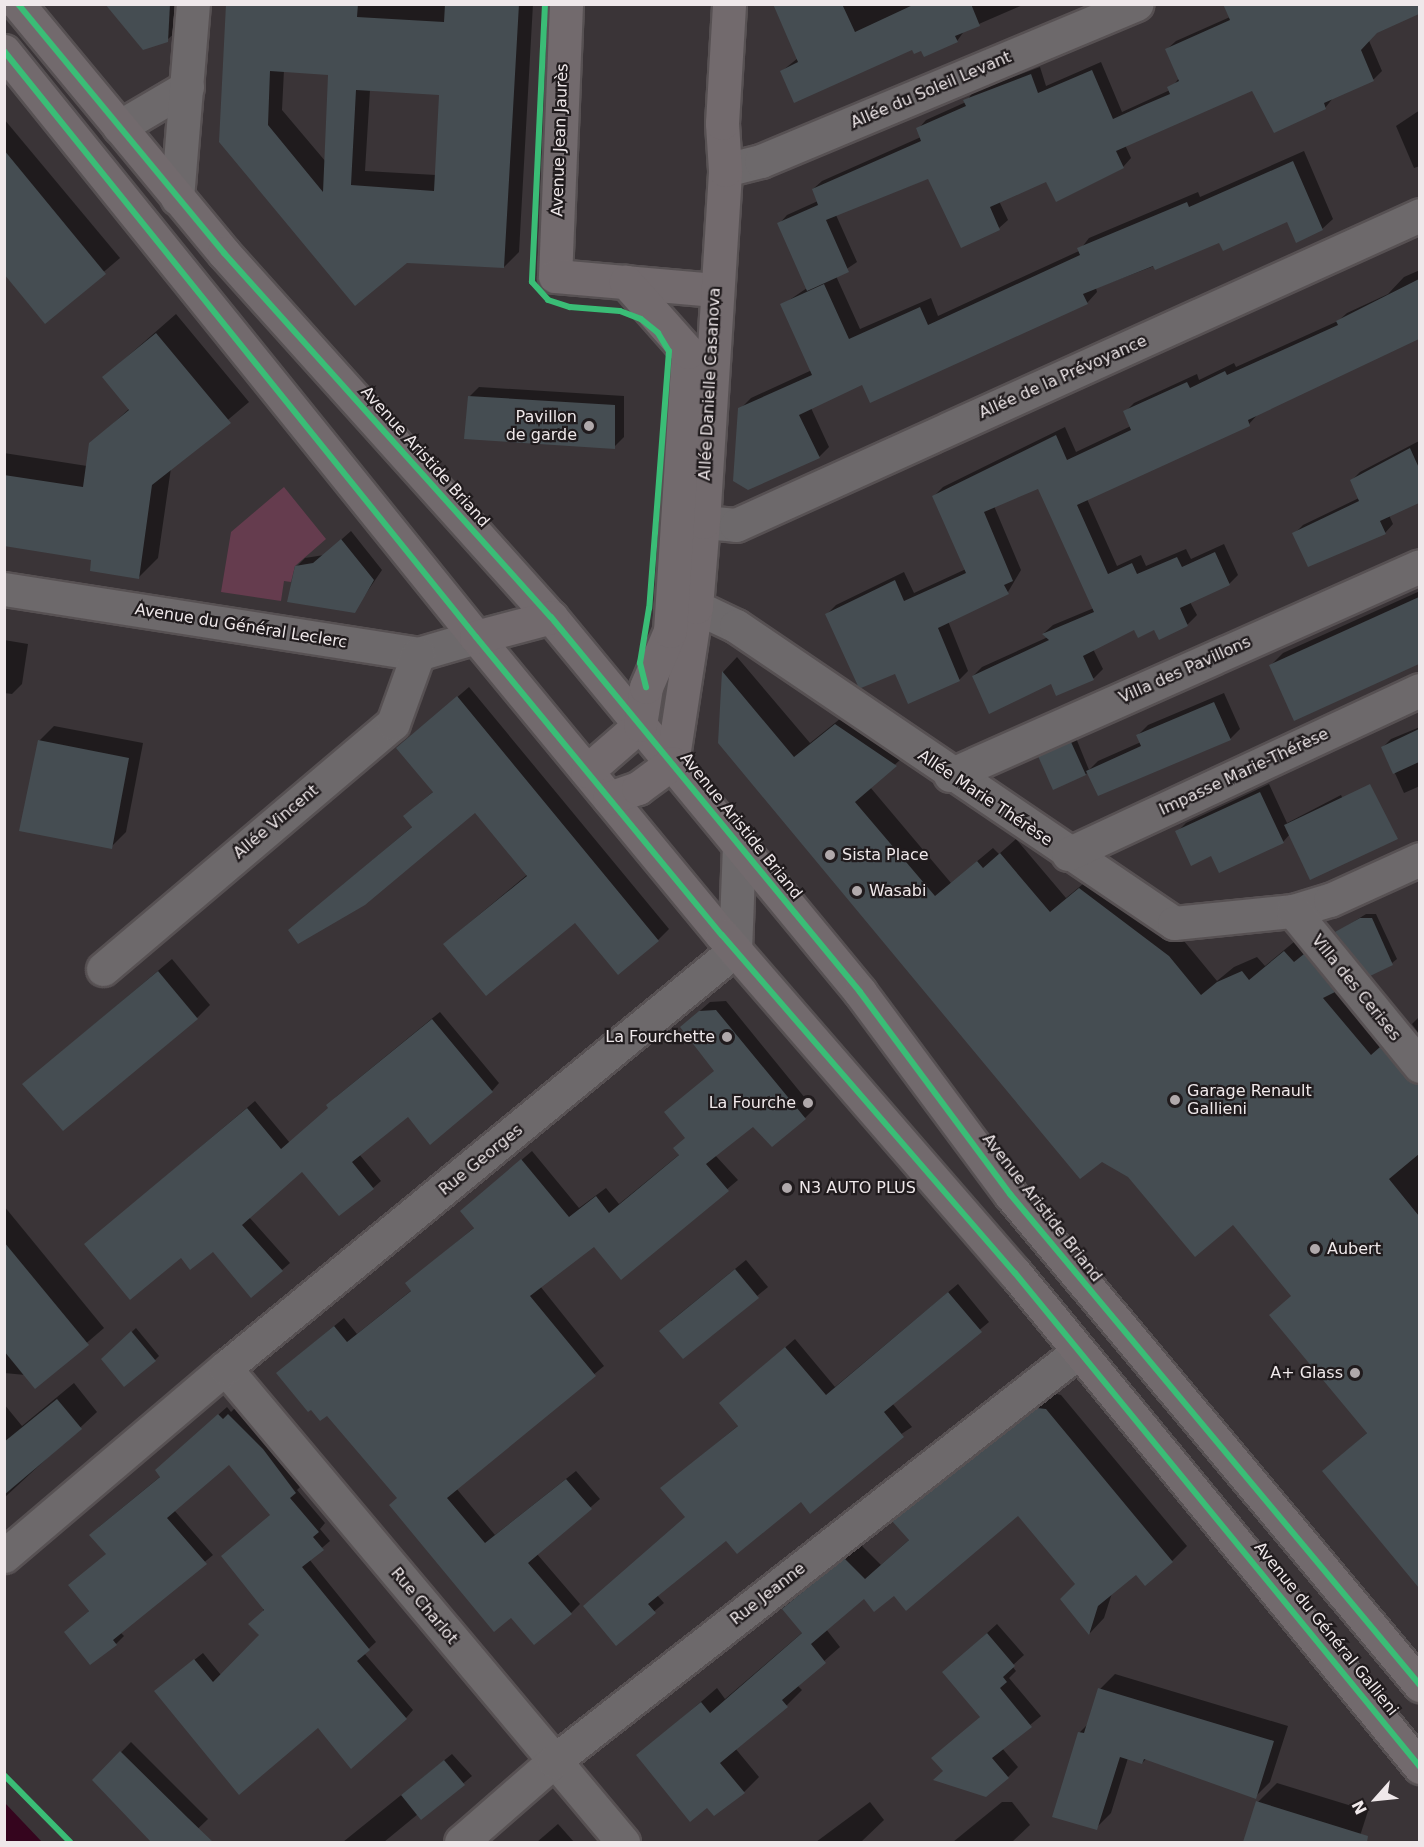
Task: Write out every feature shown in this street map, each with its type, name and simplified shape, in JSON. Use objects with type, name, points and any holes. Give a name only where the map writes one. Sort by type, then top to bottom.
[{"type":"main road","name":"Avenue Aristide Briand","points":[[18,4],[177,198],[309,350],[551,616],[860,992],[1010,1194],[1419,1685]]},
{"type":"main road","name":"Avenue Jean Jaurès","points":[[566,4],[555,276],[627,282]]},
{"type":"main road","name":"Allée Danielle Casanova","points":[[640,725],[646,687],[685,598],[703,522],[715,290],[725,170],[722,123],[729,4]]},
{"type":"main road","points":[[4,51],[609,798],[735,950],[1078,1351]]},
{"type":"main road","name":"Allée Danielle Casanova","points":[[627,282],[688,352],[685,598],[672,763]]},
{"type":"main road","points":[[627,282],[715,290]]},
{"type":"main road","points":[[476,636],[551,616]]},
{"type":"main road","points":[[587,771],[640,725]]},
{"type":"main road","points":[[609,798],[638,788],[672,763]]},
{"type":"main road","name":"Avenue du Général Gallieni","points":[[1078,1351],[1211,1509],[1419,1767]]},
{"type":"street","points":[[177,198],[193,4]]},
{"type":"street","name":"Allée du Soleil Levant","points":[[725,170],[761,161],[1136,4]]},
{"type":"street","points":[[119,127],[187,87]]},
{"type":"street","name":"Allée de la Prévoyance","points":[[703,522],[736,525],[1419,215]]},
{"type":"street","name":"Villa des Pavillons","points":[[950,775],[1419,566]]},
{"type":"street","name":"Avenue du Général Leclerc","points":[[4,589],[418,654],[476,636]]},
{"type":"street","name":"Allée Marie Thérèse","points":[[685,598],[736,626],[950,775],[1174,923],[1293,911],[1330,900],[1419,859]]},
{"type":"street","name":"Allée Vincent","points":[[103,969],[393,723],[418,654]]},
{"type":"street","name":"Impasse Marie-Thérèse","points":[[1068,854],[1419,690]]},
{"type":"street","points":[[735,950],[739,847]]},
{"type":"street","name":"Villa des Cerises","points":[[1293,911],[1419,1066]]},
{"type":"street","name":"Rue Georges","points":[[4,1556],[225,1368],[735,950]]},
{"type":"street","name":"Rue Jeanne","points":[[461,1842],[554,1761],[1078,1351]]},
{"type":"street","name":"Rue Charlot","points":[[225,1368],[623,1842]]},
{"type":"shaded area","points":[[284,487],[326,539],[295,566],[291,582],[284,581],[281,601],[221,592],[231,532]]},
{"type":"shaded area","points":[[5,1803],[42,1842],[5,1842]]},
{"type":"building","points":[[105,4],[170,4],[168,42],[143,50]]},
{"type":"building","points":[[226,4],[358,4],[357,17],[444,22],[445,4],[519,4],[504,268],[407,263],[355,306],[219,142]],"holes":[[[270,71],[328,75],[323,192],[268,125]],[[356,90],[439,95],[434,191],[351,185]]]},
{"type":"building","points":[[773,4],[842,4],[855,32],[915,4],[971,4],[980,26],[955,36],[958,42],[924,57],[921,51],[914,54],[912,50],[794,103],[780,71],[798,62]]},
{"type":"building","points":[[1223,4],[1419,4],[1419,14],[1377,33],[1361,50],[1374,81],[1324,103],[1326,109],[1274,133],[1252,91],[1116,151],[1124,168],[1056,202],[1046,182],[990,207],[1000,230],[961,248],[928,179],[826,220],[849,272],[807,291],[777,223],[818,205],[812,189],[921,141],[916,128],[966,106],[963,100],[1031,74],[1038,93],[1092,70],[1113,119],[1170,94],[1167,87],[1179,81],[1165,49],[1230,20]]},
{"type":"building","points":[[4,150],[106,274],[45,324],[4,274]]},
{"type":"building","points":[[1293,161],[1323,230],[1296,243],[1287,222],[1223,251],[1219,243],[1155,270],[1153,266],[1083,294],[1088,304],[870,403],[862,385],[799,415],[820,458],[748,490],[733,481],[738,408],[812,375],[780,304],[824,284],[849,339],[920,307],[928,325],[1080,255],[1077,248],[1187,202],[1189,207]]},
{"type":"building","points":[[1419,279],[1419,339],[1248,420],[1250,426],[1077,505],[1108,574],[1132,563],[1137,574],[1177,557],[1182,567],[1215,552],[1230,585],[1180,608],[1188,626],[1159,640],[1154,630],[1138,638],[1134,630],[1083,656],[1094,680],[1056,696],[1051,684],[989,714],[972,676],[1049,640],[1042,634],[1094,612],[1038,489],[984,512],[1013,581],[1004,585],[1009,594],[938,628],[960,681],[908,704],[895,674],[861,688],[858,686],[825,614],[895,580],[904,601],[966,573],[932,496],[1056,435],[1067,460],[1131,430],[1123,411],[1187,382],[1190,388],[1225,371],[1227,375],[1338,325],[1336,321]]},
{"type":"building","points":[[156,333],[231,423],[152,485],[139,579],[90,571],[91,560],[4,546],[4,475],[83,487],[89,443],[129,410],[102,377]]},
{"type":"building","points":[[468,396],[615,405],[615,449],[464,439]]},
{"type":"building","points":[[1410,448],[1419,468],[1419,503],[1380,521],[1386,534],[1308,567],[1292,533],[1359,501],[1350,480]]},
{"type":"building","points":[[341,539],[374,580],[355,613],[287,602],[295,566],[313,563]]},
{"type":"building","points":[[1419,597],[1419,664],[1294,721],[1269,665]]},
{"type":"building","points":[[722,671],[794,757],[835,724],[897,766],[855,802],[935,896],[977,861],[983,868],[1000,853],[1050,912],[1079,888],[1169,956],[1201,995],[1217,982],[1242,971],[1249,980],[1284,951],[1294,962],[1304,954],[1335,992],[1323,998],[1371,1055],[1380,1047],[1406,1078],[1419,1084],[1419,1154],[1389,1179],[1419,1216],[1419,1588],[1322,1471],[1367,1433],[1269,1315],[1291,1296],[1233,1225],[1195,1257],[1128,1177],[1102,1162],[1080,1179],[718,743]]},
{"type":"building","points":[[457,696],[659,941],[618,975],[575,923],[486,996],[443,944],[527,876],[475,813],[365,905],[298,944],[288,930],[412,827],[403,816],[433,792],[396,748]]},
{"type":"building","points":[[1214,702],[1231,740],[1098,796],[1086,771],[1141,746],[1136,735]]},
{"type":"building","points":[[1419,729],[1419,762],[1393,774],[1381,747]]},
{"type":"building","points":[[38,740],[129,758],[112,849],[19,831]]},
{"type":"building","points":[[1071,742],[1086,775],[1053,790],[1038,756]]},
{"type":"building","points":[[1370,784],[1398,839],[1310,880],[1284,825]]},
{"type":"building","points":[[1260,792],[1284,843],[1219,873],[1211,856],[1191,866],[1175,831]]},
{"type":"building","points":[[1360,918],[1372,918],[1393,965],[1370,976],[1335,932]]},
{"type":"building","points":[[158,971],[198,1019],[63,1131],[22,1084]]},
{"type":"building","points":[[716,1010],[806,1119],[772,1147],[753,1127],[706,1164],[729,1191],[621,1280],[594,1247],[530,1296],[596,1376],[447,1498],[485,1543],[566,1479],[592,1509],[528,1563],[572,1614],[534,1645],[511,1618],[494,1632],[389,1505],[397,1498],[327,1416],[320,1421],[311,1410],[308,1412],[276,1373],[334,1326],[347,1342],[411,1291],[405,1283],[474,1228],[460,1211],[521,1159],[569,1217],[596,1196],[609,1213],[679,1155],[673,1148],[685,1138],[664,1112],[714,1071],[680,1027],[699,1011]]},
{"type":"building","points":[[432,1019],[493,1092],[430,1145],[408,1117],[352,1162],[374,1189],[339,1216],[302,1172],[242,1225],[283,1271],[251,1298],[213,1252],[190,1270],[181,1258],[130,1300],[84,1244],[247,1108],[281,1149],[328,1108],[326,1105]]},
{"type":"building","points":[[4,1242],[89,1345],[35,1389],[4,1351]]},
{"type":"building","points":[[735,1269],[759,1298],[683,1359],[659,1331]]},
{"type":"building","points":[[948,1292],[982,1332],[884,1412],[904,1437],[810,1514],[801,1502],[737,1554],[726,1541],[648,1604],[656,1613],[616,1646],[583,1606],[685,1517],[660,1488],[738,1426],[719,1403],[785,1347],[826,1395]]},
{"type":"building","points":[[131,1331],[156,1361],[124,1387],[101,1359]]},
{"type":"building","points":[[57,1399],[82,1429],[4,1495],[4,1442]]},
{"type":"building","points":[[1037,1408],[1046,1409],[1173,1562],[1145,1586],[1136,1575],[1098,1606],[1089,1635],[1060,1599],[1075,1584],[1018,1516],[906,1611],[894,1596],[874,1612],[864,1599],[811,1644],[826,1663],[782,1700],[788,1707],[720,1763],[745,1793],[714,1816],[707,1808],[690,1822],[636,1755],[701,1702],[710,1713],[802,1633],[782,1609],[844,1558],[865,1579],[909,1540],[892,1521]]},
{"type":"building","points":[[218,1414],[223,1419],[228,1414],[263,1449],[296,1493],[290,1498],[319,1532],[313,1537],[324,1550],[302,1567],[370,1650],[357,1661],[407,1719],[351,1769],[318,1728],[239,1795],[154,1691],[194,1659],[213,1682],[259,1635],[248,1624],[264,1610],[221,1556],[270,1515],[229,1465],[167,1518],[207,1564],[113,1640],[117,1645],[90,1665],[64,1632],[89,1611],[68,1585],[106,1554],[89,1535],[160,1477],[155,1470]]},
{"type":"building","points":[[987,1633],[1015,1666],[1003,1677],[1007,1682],[1000,1688],[1032,1727],[992,1758],[1009,1778],[986,1797],[933,1780],[943,1771],[931,1758],[980,1717],[942,1672]]},
{"type":"building","points":[[1098,1688],[1274,1741],[1256,1799],[1144,1759],[1142,1764],[1120,1757],[1097,1830],[1052,1817],[1078,1732],[1084,1733]]},
{"type":"building","points":[[120,1751],[213,1842],[151,1842],[92,1780]]},
{"type":"building","points":[[444,1760],[465,1785],[421,1820],[401,1795]]},
{"type":"building","points":[[1256,1801],[1368,1836],[1367,1842],[1243,1842]]},
{"type":"cycle path","points":[[18,4],[224,253],[551,617],[860,992],[1010,1194],[1420,1685]]},
{"type":"cycle path","points":[[545,4],[532,282],[548,300],[570,307],[620,311],[641,319],[658,333],[669,351],[649,608],[640,663],[646,687]]},
{"type":"cycle path","points":[[4,51],[476,637],[722,935],[1015,1273],[1420,1767]]},
{"type":"cycle path","points":[[4,1775],[70,1842]]},
{"type":"place","name":"Pavillon de garde","points":[[589,426]]},
{"type":"place","name":"Sista Place","points":[[830,855]]},
{"type":"place","name":"Wasabi","points":[[857,891]]},
{"type":"place","name":"La Fourchette","points":[[727,1037]]},
{"type":"place","name":"Garage Renault Gallieni","points":[[1175,1100]]},
{"type":"place","name":"La Fourche","points":[[808,1103]]},
{"type":"place","name":"N3 AUTO PLUS","points":[[787,1188]]},
{"type":"place","name":"Aubert","points":[[1315,1249]]},
{"type":"place","name":"A+ Glass","points":[[1355,1373]]}]
